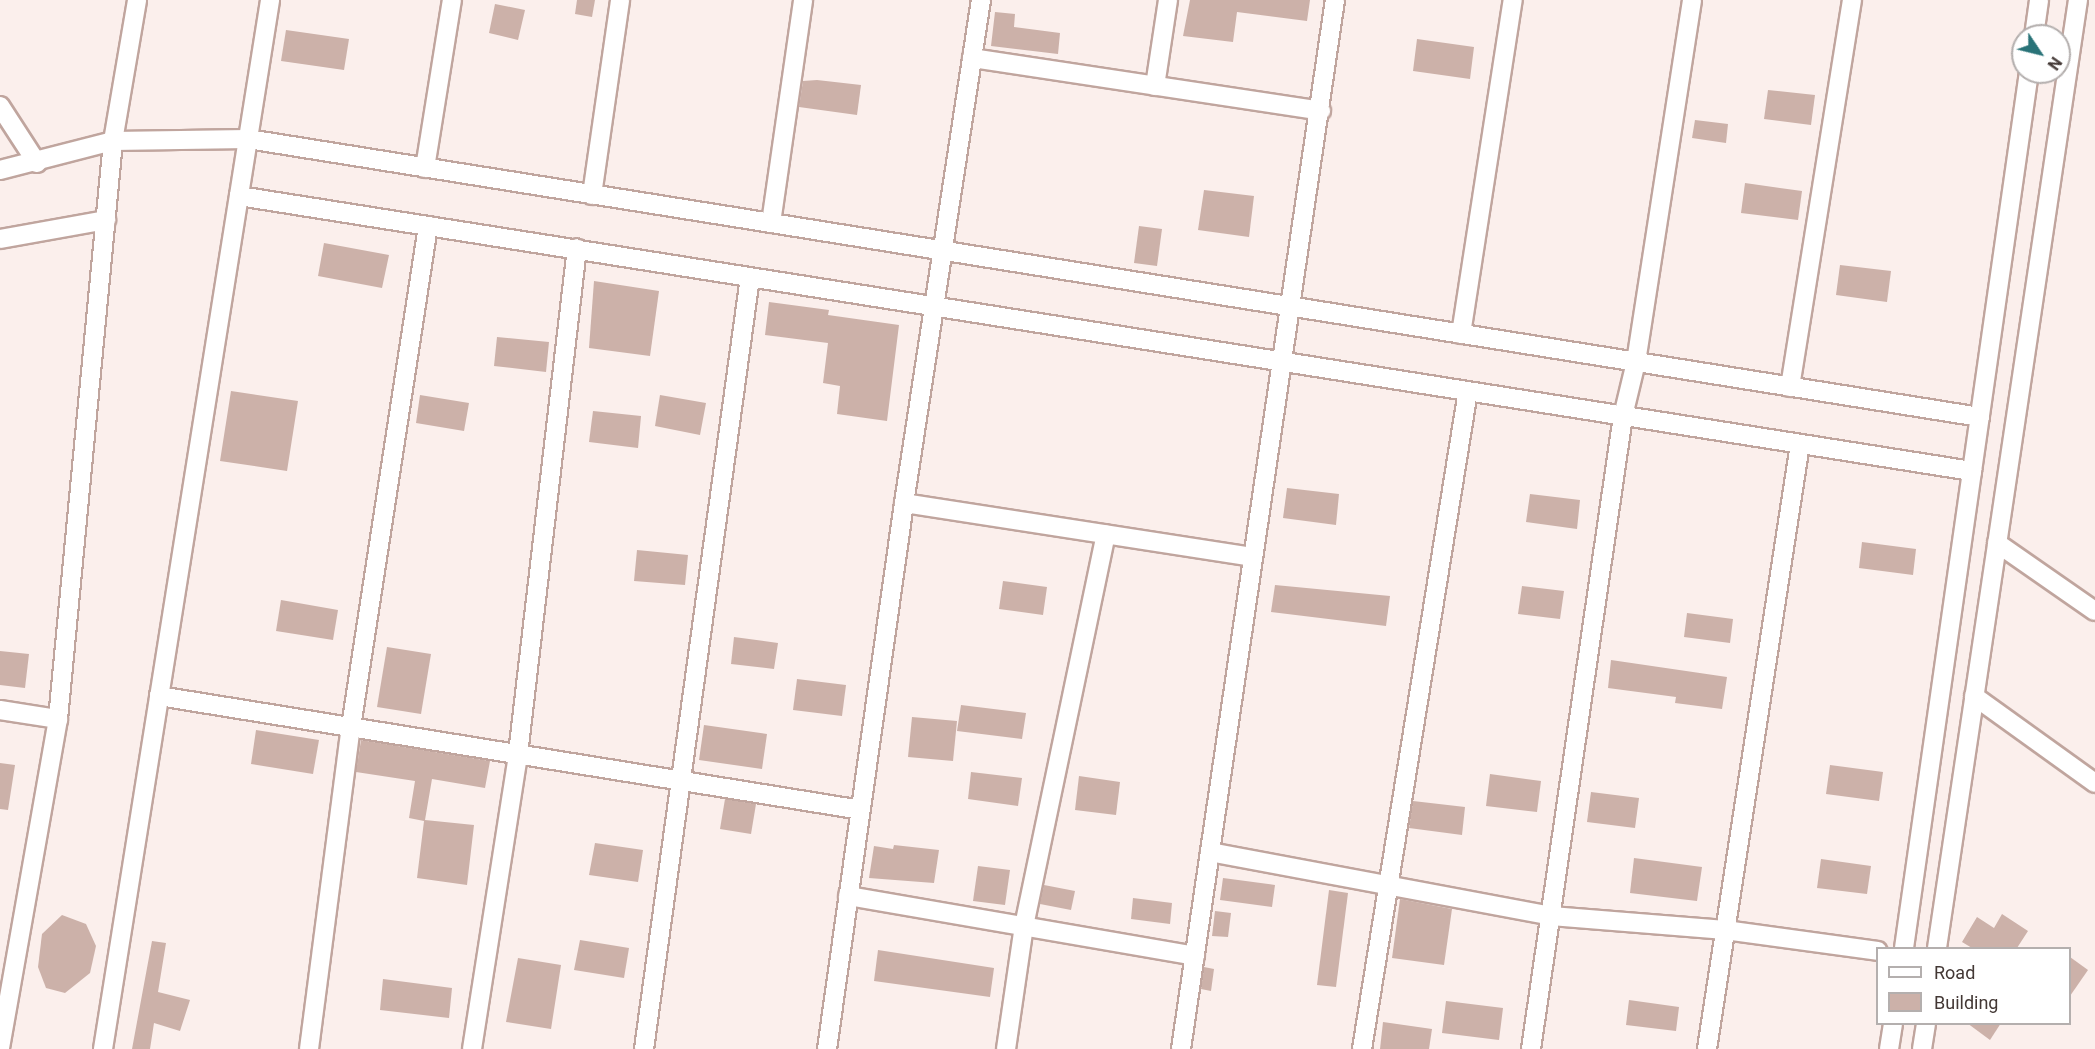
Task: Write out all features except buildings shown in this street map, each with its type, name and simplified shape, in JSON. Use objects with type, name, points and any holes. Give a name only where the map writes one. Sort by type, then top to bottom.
[{"type":"street","points":[[0,1048],[58,719],[113,141],[137,0]]},
{"type":"street","points":[[103,1049],[270,0]]},
{"type":"street","points":[[425,168],[452,0]]},
{"type":"street","points":[[592,195],[620,0]]},
{"type":"street","points":[[771,223],[803,0]]},
{"type":"street","points":[[827,1049],[904,503],[981,0]]},
{"type":"street","points":[[1155,86],[1168,0]]},
{"type":"street","points":[[1181,1049],[1282,362],[1322,111],[1335,0]]},
{"type":"street","points":[[1461,334],[1514,0]]},
{"type":"street","points":[[1531,1049],[1623,416],[1636,362],[1692,0]]},
{"type":"street","points":[[1790,387],[1852,0]]},
{"type":"street","points":[[2036,24],[2039,0]]},
{"type":"street","points":[[1937,947],[2078,0]]},
{"type":"street","points":[[972,58],[1322,111]]},
{"type":"street","points":[[1904,947],[2027,84]]},
{"type":"street","points":[[0,106],[38,163]]},
{"type":"street","points":[[0,170],[38,163],[113,141],[248,139],[1980,417]]},
{"type":"street","points":[[239,196],[1972,471]]},
{"type":"street","points":[[0,239],[106,220]]},
{"type":"street","points":[[309,1049],[351,727],[428,226]]},
{"type":"street","points":[[472,1049],[518,754],[577,248]]},
{"type":"street","points":[[644,1049],[683,781],[750,277]]},
{"type":"street","points":[[1362,1049],[1468,391]]},
{"type":"street","points":[[1707,1049],[1800,444]]},
{"type":"street","points":[[904,503],[1253,557]]},
{"type":"street","points":[[1006,1049],[1024,926],[1106,534]]},
{"type":"street","points":[[1997,543],[2095,611]]},
{"type":"street","points":[[159,696],[861,810]]},
{"type":"street","points":[[1974,696],[2095,783]]},
{"type":"street","points":[[0,710],[58,719]]},
{"type":"street","points":[[1210,852],[1551,916],[1725,930],[1876,951]]},
{"type":"street","points":[[848,897],[1195,956]]},
{"type":"street","points":[[1889,1049],[1893,1025]]},
{"type":"street","points":[[1922,1049],[1926,1025]]}]
